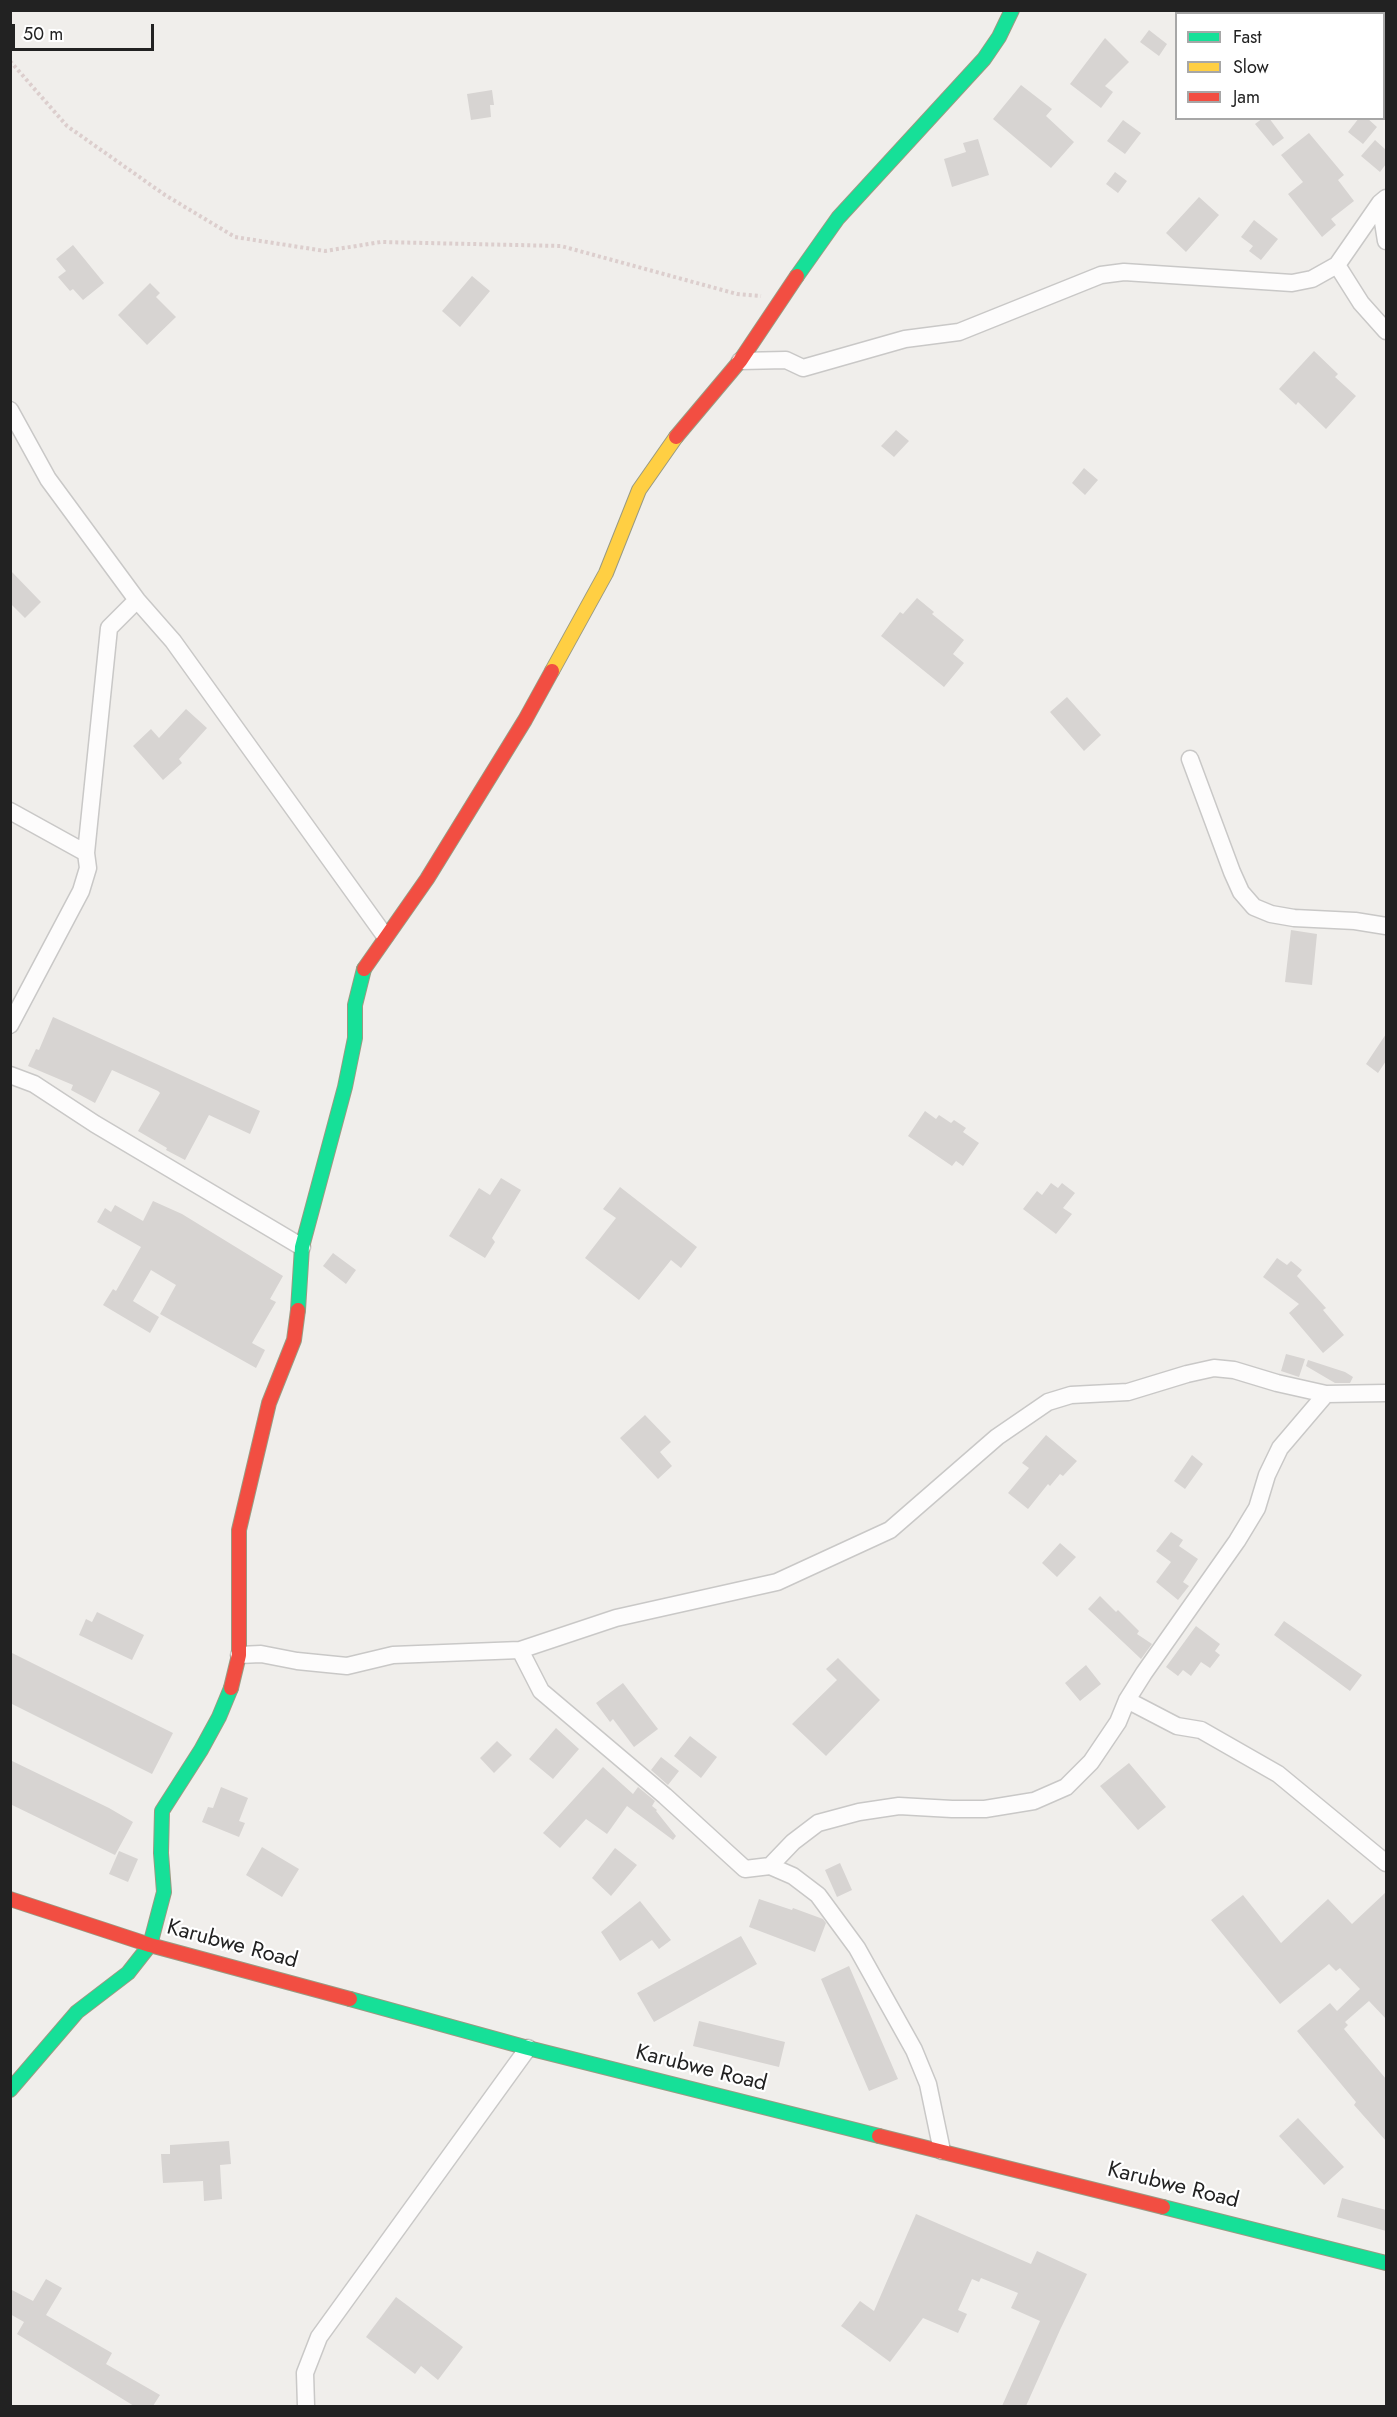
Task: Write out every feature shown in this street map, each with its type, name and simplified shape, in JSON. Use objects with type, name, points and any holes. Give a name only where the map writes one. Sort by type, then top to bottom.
[{"type":"street","points":[[10,2090],[77,2012],[128,1972],[150,1945],[164,1892],[161,1853],[162,1811],[219,1717],[234,1681],[239,1655],[239,1530],[269,1403],[294,1340],[300,1293],[302,1248],[345,1087],[355,1038],[355,1005],[365,965],[427,879],[525,720],[606,573],[639,490],[679,432],[740,361],[838,218],[984,59],[999,37],[1012,10]]},
{"type":"street","points":[[740,361],[786,360],[803,368],[906,339],[959,332],[1101,275],[1124,272],[1292,283],[1312,279],[1337,265],[1383,201]]},
{"type":"street","points":[[1383,201],[1386,241]]},
{"type":"street","points":[[1337,265],[1361,303],[1386,331]]},
{"type":"street","points":[[10,410],[48,479],[137,600],[173,641],[385,936]]},
{"type":"street","points":[[10,1025],[81,891],[88,868],[86,853],[109,628],[137,600]]},
{"type":"street","points":[[1190,759],[1232,872],[1241,892],[1254,907],[1271,914],[1294,918],[1355,921],[1386,926]]},
{"type":"street","points":[[10,811],[86,853]]},
{"type":"street","points":[[10,1075],[34,1084],[95,1124],[302,1248]]},
{"type":"street","points":[[239,1655],[261,1654],[297,1661],[347,1666],[393,1655],[520,1650],[616,1618],[777,1582],[890,1530],[997,1437],[1048,1401],[1071,1395],[1128,1392],[1214,1368],[1234,1370],[1326,1394],[1386,1393]]},
{"type":"street","points":[[770,1866],[793,1842],[818,1822],[859,1812],[899,1806],[985,1809],[1035,1801],[1066,1787],[1091,1762],[1118,1722],[1127,1700],[1144,1673],[1237,1541],[1257,1508],[1267,1475],[1280,1448],[1326,1394]]},
{"type":"street","points":[[520,1650],[541,1691],[665,1796],[745,1869],[770,1866],[793,1876],[818,1895],[857,1948],[914,2050],[928,2084],[942,2151]]},
{"type":"street","points":[[1127,1700],[1178,1726],[1201,1730],[1278,1774],[1386,1863]]},
{"type":"street","name":"Karubwe Road","points":[[10,1899],[150,1945],[528,2048],[1386,2263]]},
{"type":"street","points":[[306,2406],[305,2373],[319,2337],[528,2048]]},
{"type":"path","points":[[10,61],[66,126],[165,195],[236,237],[325,251],[381,242],[561,246],[737,294],[782,299]]},
{"type":"building","points":[[1149,30],[1167,44],[1159,56],[1140,42]]},
{"type":"building","points":[[1105,38],[1129,62],[1105,86],[1113,92],[1101,108],[1070,84]]},
{"type":"building","points":[[1021,85],[1052,109],[1046,116],[1074,142],[1051,168],[993,119]]},
{"type":"building","points":[[492,90],[494,105],[490,105],[491,117],[471,120],[467,94]]},
{"type":"building","points":[[1123,120],[1141,133],[1125,154],[1107,141]]},
{"type":"building","points":[[1260,120],[1270,120],[1284,138],[1273,146],[1255,124]]},
{"type":"building","points":[[1357,120],[1369,120],[1377,127],[1363,144],[1348,132]]},
{"type":"building","points":[[1309,133],[1344,175],[1338,180],[1354,201],[1331,219],[1336,225],[1322,237],[1288,194],[1303,182],[1281,155]]},
{"type":"building","points":[[978,139],[989,175],[952,187],[944,159],[966,152],[963,143]]},
{"type":"building","points":[[1375,140],[1386,150],[1386,164],[1380,172],[1361,156]]},
{"type":"building","points":[[1115,172],[1127,181],[1118,193],[1106,184]]},
{"type":"building","points":[[1199,197],[1219,215],[1186,252],[1166,233]]},
{"type":"building","points":[[1254,220],[1278,239],[1261,260],[1249,251],[1253,246],[1241,237]]},
{"type":"building","points":[[73,245],[104,283],[83,300],[73,289],[70,291],[58,277],[66,271],[56,259]]},
{"type":"building","points":[[472,276],[490,291],[460,327],[442,311]]},
{"type":"building","points":[[150,283],[160,293],[156,297],[176,317],[147,345],[118,315]]},
{"type":"building","points":[[1314,351],[1338,374],[1335,377],[1356,396],[1326,429],[1298,402],[1296,405],[1279,389]]},
{"type":"building","points":[[896,430],[909,441],[894,457],[881,446]]},
{"type":"building","points":[[1084,468],[1098,480],[1085,495],[1072,483]]},
{"type":"building","points":[[10,570],[41,602],[25,618],[10,603]]},
{"type":"building","points":[[917,598],[934,612],[932,614],[964,640],[953,654],[964,663],[944,687],[881,636],[900,612],[903,614]]},
{"type":"building","points":[[1067,697],[1101,735],[1084,751],[1050,712]]},
{"type":"building","points":[[186,709],[207,728],[179,759],[182,763],[163,780],[133,746],[151,729],[159,738]]},
{"type":"building","points":[[1291,930],[1317,934],[1312,985],[1285,982]]},
{"type":"building","points":[[53,1017],[260,1111],[250,1134],[209,1115],[185,1160],[166,1150],[167,1148],[138,1131],[160,1093],[158,1091],[112,1070],[95,1103],[71,1090],[73,1085],[28,1066],[36,1049],[39,1050]]},
{"type":"building","points":[[1386,1034],[1386,1061],[1378,1073],[1366,1064]]},
{"type":"building","points":[[925,1111],[936,1119],[939,1115],[951,1123],[954,1120],[966,1128],[963,1132],[979,1143],[963,1166],[956,1161],[952,1166],[908,1136]]},
{"type":"building","points":[[501,1178],[521,1190],[492,1238],[495,1242],[485,1258],[449,1236],[479,1188],[490,1195]]},
{"type":"building","points":[[1051,1183],[1058,1188],[1062,1183],[1075,1193],[1063,1208],[1072,1214],[1056,1234],[1023,1209],[1037,1191],[1042,1195]]},
{"type":"building","points":[[620,1187],[697,1247],[681,1268],[671,1260],[639,1300],[585,1258],[616,1218],[603,1209]]},
{"type":"building","points":[[153,1201],[182,1214],[283,1276],[270,1299],[276,1302],[252,1343],[265,1350],[256,1368],[160,1314],[176,1285],[151,1270],[133,1301],[159,1317],[150,1333],[103,1305],[113,1289],[116,1291],[141,1247],[97,1222],[105,1208],[111,1212],[115,1205],[143,1221]]},
{"type":"building","points":[[333,1253],[356,1270],[346,1284],[323,1266]]},
{"type":"building","points":[[1277,1258],[1287,1265],[1291,1261],[1302,1270],[1297,1276],[1326,1308],[1323,1310],[1344,1335],[1323,1353],[1289,1313],[1299,1304],[1263,1277]]},
{"type":"building","points":[[1286,1354],[1305,1359],[1299,1377],[1281,1371]]},
{"type":"building","points":[[1308,1360],[1345,1372],[1353,1377],[1350,1383],[1335,1383],[1306,1366]]},
{"type":"building","points":[[645,1415],[671,1442],[660,1452],[672,1466],[658,1479],[620,1438]]},
{"type":"building","points":[[1046,1435],[1077,1461],[1063,1476],[1060,1474],[1050,1486],[1048,1484],[1028,1509],[1008,1493],[1029,1468],[1022,1463]]},
{"type":"building","points":[[1192,1455],[1203,1464],[1185,1489],[1174,1481]]},
{"type":"building","points":[[1171,1532],[1183,1540],[1179,1546],[1198,1559],[1183,1582],[1189,1586],[1178,1600],[1156,1582],[1171,1562],[1156,1551]]},
{"type":"building","points":[[1060,1543],[1076,1557],[1057,1577],[1042,1563]]},
{"type":"building","points":[[1100,1596],[1139,1631],[1137,1634],[1152,1644],[1141,1659],[1088,1609]]},
{"type":"building","points":[[97,1612],[144,1635],[132,1660],[79,1635],[86,1619],[92,1622]]},
{"type":"building","points":[[1284,1621],[1362,1675],[1350,1691],[1274,1635]]},
{"type":"building","points":[[1196,1626],[1220,1644],[1215,1651],[1220,1655],[1210,1668],[1201,1662],[1191,1676],[1183,1670],[1178,1676],[1166,1667]]},
{"type":"building","points":[[10,1652],[173,1733],[152,1774],[10,1703]]},
{"type":"building","points":[[838,1658],[880,1700],[826,1756],[792,1724],[837,1680],[826,1669]]},
{"type":"building","points":[[1086,1665],[1101,1684],[1080,1701],[1065,1683]]},
{"type":"building","points":[[623,1683],[658,1729],[634,1747],[613,1719],[610,1722],[596,1703]]},
{"type":"building","points":[[556,1728],[579,1749],[553,1779],[529,1759]]},
{"type":"building","points":[[690,1736],[717,1757],[701,1778],[674,1756]]},
{"type":"building","points":[[497,1741],[512,1755],[494,1773],[480,1758]]},
{"type":"building","points":[[661,1757],[679,1771],[668,1785],[651,1770]]},
{"type":"building","points":[[10,1760],[133,1822],[115,1855],[10,1804]]},
{"type":"building","points":[[1129,1763],[1166,1807],[1138,1830],[1100,1786]]},
{"type":"building","points":[[603,1767],[633,1794],[638,1787],[655,1801],[652,1806],[676,1836],[673,1840],[627,1806],[607,1834],[586,1819],[560,1848],[543,1833]]},
{"type":"building","points":[[221,1787],[248,1798],[239,1821],[245,1823],[239,1837],[202,1822],[208,1807],[213,1808]]},
{"type":"building","points":[[262,1847],[299,1869],[282,1897],[246,1875]]},
{"type":"building","points":[[615,1848],[637,1865],[611,1896],[592,1878]]},
{"type":"building","points":[[119,1851],[138,1859],[128,1882],[109,1874]]},
{"type":"building","points":[[840,1863],[852,1890],[837,1897],[825,1870]]},
{"type":"building","points":[[1386,1892],[1386,2019],[1369,2001],[1345,2022],[1348,2025],[1344,2029],[1386,2079],[1386,2141],[1354,2105],[1356,2102],[1297,2031],[1330,2003],[1337,2011],[1360,1989],[1340,1968],[1336,1971],[1329,1964],[1280,2004],[1211,1920],[1243,1895],[1281,1943],[1328,1899],[1352,1924]]},
{"type":"building","points":[[759,1899],[823,1919],[826,1923],[815,1952],[749,1927]]},
{"type":"building","points":[[640,1901],[671,1940],[659,1949],[652,1940],[620,1961],[601,1932]]},
{"type":"building","points":[[741,1936],[757,1964],[654,2022],[637,1993]]},
{"type":"building","points":[[849,1966],[898,2079],[869,2091],[821,1979]]},
{"type":"building","points":[[699,2021],[785,2042],[779,2067],[693,2046]]},
{"type":"building","points":[[1298,2118],[1344,2167],[1324,2185],[1279,2136]]},
{"type":"building","points":[[229,2141],[231,2164],[220,2165],[222,2199],[204,2201],[203,2181],[163,2183],[161,2154],[170,2154],[170,2145]]},
{"type":"building","points":[[1342,2198],[1386,2210],[1386,2231],[1337,2217]]},
{"type":"building","points":[[916,2214],[1031,2264],[1037,2251],[1087,2274],[1026,2406],[1002,2406],[1040,2321],[1011,2308],[1018,2293],[981,2278],[979,2282],[972,2279],[958,2310],[967,2314],[958,2333],[923,2318],[890,2362],[841,2326],[860,2301],[874,2311]]},
{"type":"building","points":[[46,2279],[62,2288],[46,2315],[112,2353],[106,2364],[160,2395],[153,2406],[134,2406],[17,2334],[24,2322],[10,2314],[10,2289],[33,2301]]},
{"type":"building","points":[[396,2297],[463,2347],[438,2380],[421,2366],[415,2374],[366,2337]]},
{"type":"traffic: fast","points":[[797,276],[838,218],[984,59],[999,37],[1012,10]]},
{"type":"traffic: fast","points":[[298,1310],[302,1247],[345,1087],[355,1038],[355,1005],[364,969]]},
{"type":"traffic: fast","points":[[10,2090],[77,2012],[128,1973],[150,1945],[164,1892],[161,1853],[162,1811],[201,1750],[219,1717],[231,1688]]},
{"type":"traffic: fast","points":[[350,1999],[528,2048],[879,2136]]},
{"type":"traffic: fast","points":[[1163,2207],[1386,2263]]},
{"type":"traffic: slow","points":[[552,671],[606,573],[639,490],[676,437]]},
{"type":"traffic: jam","points":[[676,437],[740,361],[797,276]]},
{"type":"traffic: jam","points":[[364,969],[427,879],[525,720],[552,671]]},
{"type":"traffic: jam","points":[[231,1688],[239,1655],[239,1530],[269,1403],[294,1340],[298,1310]]},
{"type":"traffic: jam","points":[[10,1899],[150,1945],[350,1999]]},
{"type":"traffic: jam","points":[[879,2136],[1163,2207]]}]
